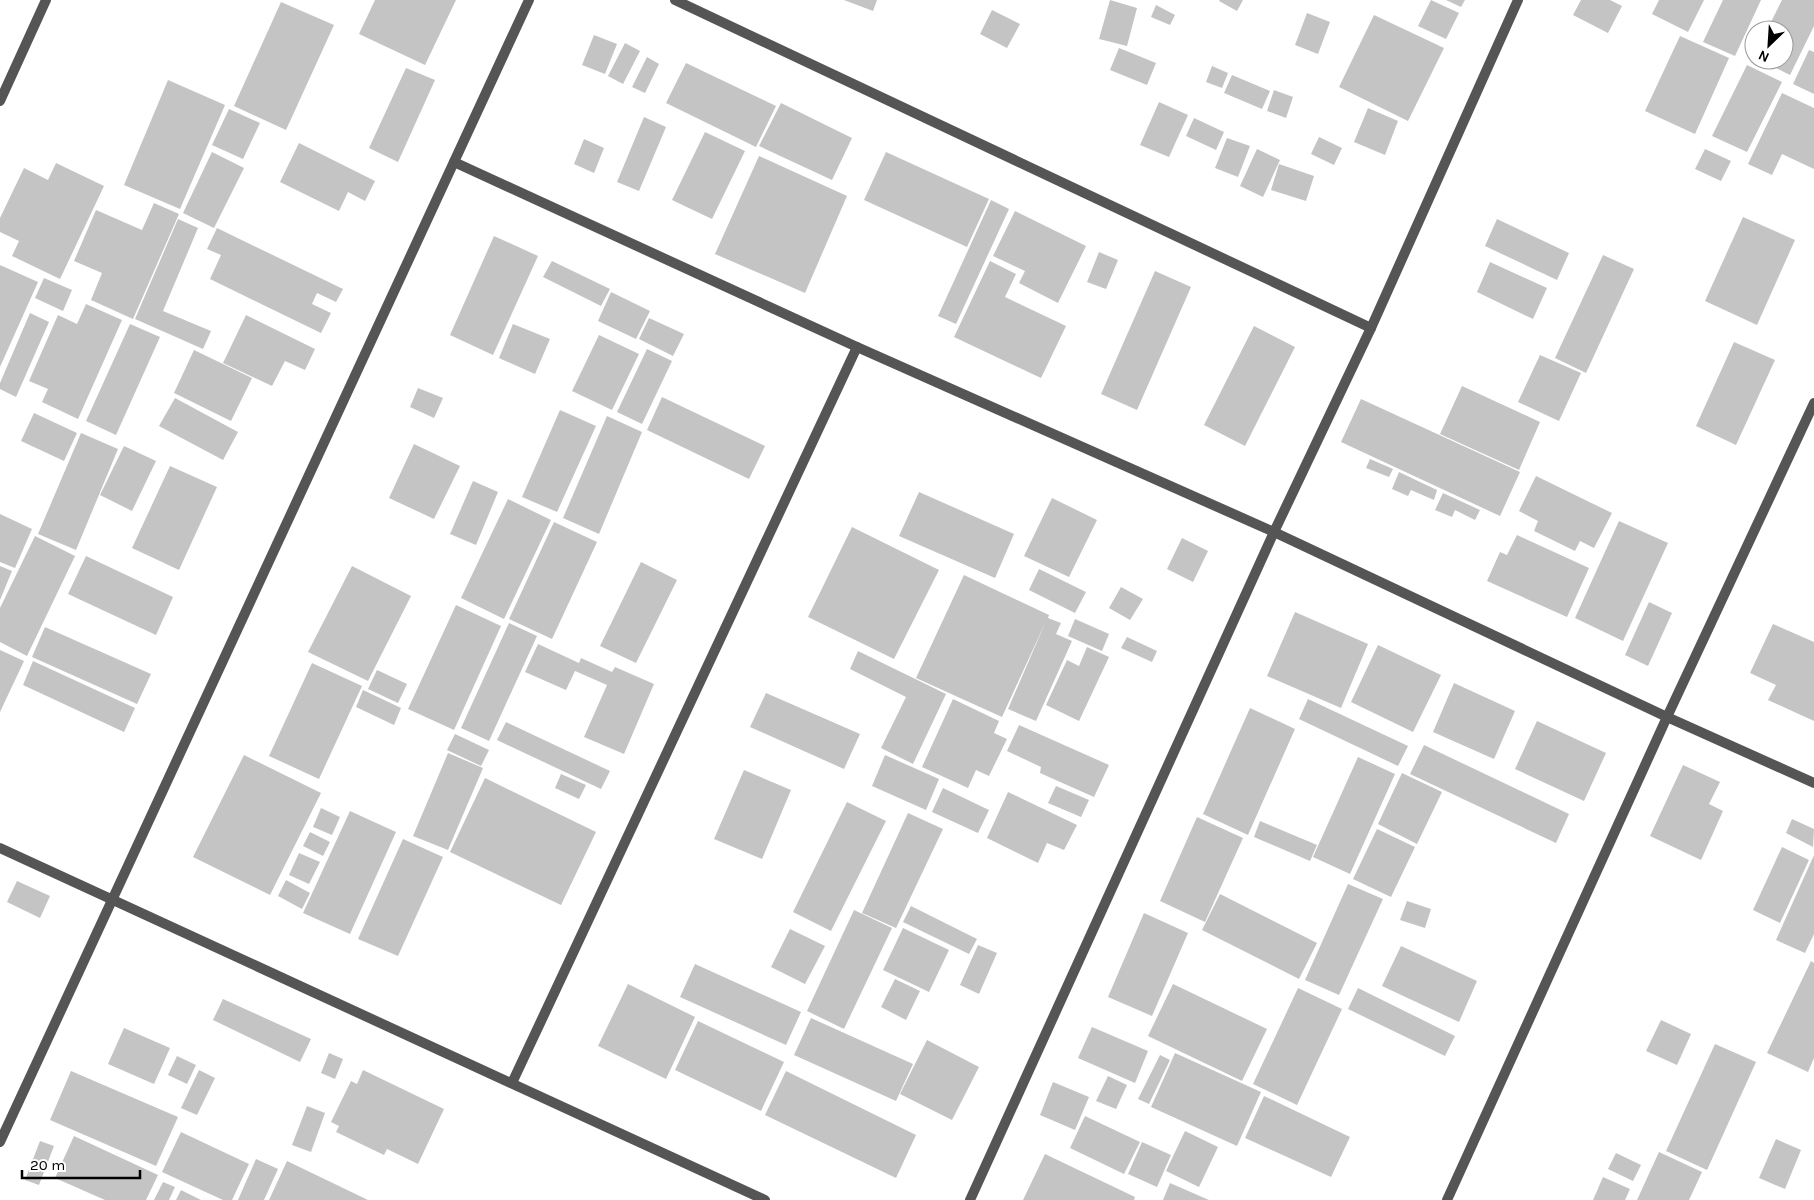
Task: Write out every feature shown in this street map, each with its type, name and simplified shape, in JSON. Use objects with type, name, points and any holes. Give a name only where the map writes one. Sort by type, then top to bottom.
[{"type":"street","points":[[0,101],[46,0]]},
{"type":"street","points":[[0,1142],[530,0]]},
{"type":"street","points":[[675,0],[1372,328]]},
{"type":"street","points":[[970,1200],[1274,532],[1372,328],[1518,0]]},
{"type":"street","points":[[454,162],[857,347],[1274,532],[1667,717],[1814,783]]},
{"type":"street","points":[[512,1083],[857,347]]},
{"type":"street","points":[[1447,1200],[1667,717],[1814,403]]},
{"type":"street","points":[[0,848],[765,1200]]},
{"type":"building","points":[[375,0],[456,0],[425,65],[359,34]]},
{"type":"building","points":[[844,0],[877,0],[873,11]]},
{"type":"building","points":[[1110,0],[1137,8],[1127,46],[1099,39]]},
{"type":"building","points":[[1220,0],[1243,0],[1237,11]]},
{"type":"building","points":[[1431,0],[1459,13],[1446,39],[1418,26]]},
{"type":"building","points":[[1446,0],[1465,0],[1461,7]]},
{"type":"building","points":[[1581,0],[1610,0],[1622,6],[1608,33],[1573,15]]},
{"type":"building","points":[[1659,0],[1704,0],[1688,32],[1652,14]]},
{"type":"building","points":[[1723,0],[1761,0],[1752,20],[1744,20],[1744,37],[1735,56],[1703,42]]},
{"type":"building","points":[[1782,0],[1814,0],[1814,26],[1794,67],[1794,20],[1772,20]]},
{"type":"building","points":[[281,2],[334,25],[286,130],[234,106]]},
{"type":"building","points":[[1156,5],[1175,15],[1170,25],[1151,17]]},
{"type":"building","points":[[992,10],[1020,24],[1007,48],[980,34]]},
{"type":"building","points":[[1307,13],[1330,22],[1318,54],[1295,45]]},
{"type":"building","points":[[1374,15],[1444,48],[1408,121],[1339,87]]},
{"type":"building","points":[[594,35],[617,44],[605,74],[582,65]]},
{"type":"building","points":[[1680,36],[1729,58],[1695,134],[1645,111]]},
{"type":"building","points":[[625,43],[640,51],[623,84],[608,76]]},
{"type":"building","points":[[1119,48],[1156,63],[1147,85],[1110,70]]},
{"type":"building","points":[[1809,50],[1814,52],[1814,94],[1793,84]]},
{"type":"building","points":[[647,57],[659,64],[645,93],[632,87]]},
{"type":"building","points":[[686,63],[776,106],[756,147],[666,103]]},
{"type":"building","points":[[1212,66],[1228,73],[1222,88],[1206,82]]},
{"type":"building","points":[[406,68],[435,80],[398,162],[369,148]]},
{"type":"building","points":[[1745,70],[1757,70],[1782,82],[1747,152],[1712,136]]},
{"type":"building","points":[[1780,70],[1792,70],[1790,75]]},
{"type":"building","points":[[1232,75],[1270,91],[1262,109],[1224,93]]},
{"type":"building","points":[[168,80],[225,105],[180,209],[124,185]]},
{"type":"building","points":[[1274,90],[1293,97],[1286,118],[1267,111]]},
{"type":"building","points":[[1782,93],[1814,108],[1814,169],[1782,154],[1772,175],[1748,164]]},
{"type":"building","points":[[1159,102],[1188,115],[1169,157],[1140,145]]},
{"type":"building","points":[[781,103],[852,138],[832,180],[759,146]]},
{"type":"building","points":[[1368,108],[1398,121],[1385,155],[1354,142]]},
{"type":"building","points":[[229,109],[260,123],[243,159],[212,145]]},
{"type":"building","points":[[644,117],[666,127],[639,191],[617,182]]},
{"type":"building","points":[[1194,118],[1224,132],[1216,150],[1186,136]]},
{"type":"building","points":[[705,132],[745,151],[712,219],[672,200]]},
{"type":"building","points":[[1319,137],[1342,148],[1334,165],[1311,154]]},
{"type":"building","points":[[1227,138],[1250,146],[1238,177],[1215,168]]},
{"type":"building","points":[[584,139],[604,148],[594,173],[574,164]]},
{"type":"building","points":[[299,143],[375,181],[365,201],[348,192],[339,211],[280,182]]},
{"type":"building","points":[[1257,149],[1280,160],[1263,197],[1240,186]]},
{"type":"building","points":[[1705,149],[1731,161],[1721,181],[1695,169]]},
{"type":"building","points":[[212,152],[244,168],[214,228],[183,213]]},
{"type":"building","points":[[886,152],[989,199],[967,247],[864,200]]},
{"type":"building","points":[[759,156],[847,196],[805,293],[715,254]]},
{"type":"building","points":[[56,163],[104,186],[60,279],[12,256],[19,241],[0,232],[0,218],[24,168],[48,180]]},
{"type":"building","points":[[1279,164],[1314,176],[1306,201],[1271,190]]},
{"type":"building","points":[[991,200],[1009,209],[956,324],[938,316]]},
{"type":"building","points":[[154,203],[179,214],[133,319],[91,300],[102,273],[74,261],[96,210],[142,230]]},
{"type":"building","points":[[1015,211],[1086,246],[1058,303],[1019,283],[1025,271],[993,256]]},
{"type":"building","points":[[1743,217],[1795,240],[1757,325],[1705,301]]},
{"type":"building","points":[[178,219],[198,228],[163,311],[211,331],[203,349],[135,319]]},
{"type":"building","points":[[1497,219],[1569,253],[1557,280],[1485,246]]},
{"type":"building","points":[[217,228],[343,289],[336,302],[317,293],[312,304],[331,313],[321,333],[210,279],[221,255],[207,249]]},
{"type":"building","points":[[494,236],[538,256],[493,355],[450,335]]},
{"type":"building","points":[[1099,252],[1118,260],[1106,289],[1087,282]]},
{"type":"building","points":[[1603,255],[1634,269],[1586,373],[1555,358]]},
{"type":"building","points":[[552,261],[610,289],[601,306],[543,277]]},
{"type":"building","points":[[990,261],[1016,274],[1005,297],[1066,326],[1041,378],[954,337]]},
{"type":"building","points":[[1490,262],[1547,288],[1533,319],[1477,292]]},
{"type":"building","points":[[0,265],[38,282],[0,367]]},
{"type":"building","points":[[1155,271],[1191,287],[1137,410],[1101,394]]},
{"type":"building","points":[[44,278],[72,290],[63,311],[35,298]]},
{"type":"building","points":[[611,292],[650,311],[636,339],[598,321]]},
{"type":"building","points":[[86,304],[122,320],[78,419],[42,402],[48,389],[29,381],[58,315],[77,324]]},
{"type":"building","points":[[30,313],[49,322],[16,397],[0,389],[0,383]]},
{"type":"building","points":[[246,315],[315,349],[305,370],[285,361],[272,386],[223,363]]},
{"type":"building","points":[[649,318],[684,334],[673,356],[639,339]]},
{"type":"building","points":[[130,324],[160,337],[116,435],[86,421]]},
{"type":"building","points":[[513,324],[550,339],[535,374],[499,358]]},
{"type":"building","points":[[1254,326],[1295,347],[1245,446],[1204,425]]},
{"type":"building","points":[[599,335],[639,354],[612,410],[572,391]]},
{"type":"building","points":[[1734,342],[1775,360],[1736,445],[1696,426]]},
{"type":"building","points":[[647,349],[672,361],[642,424],[617,412]]},
{"type":"building","points":[[194,350],[252,378],[231,421],[174,393]]},
{"type":"building","points":[[1540,355],[1581,373],[1559,421],[1518,402]]},
{"type":"building","points":[[1462,386],[1540,422],[1519,470],[1440,434]]},
{"type":"building","points":[[418,388],[443,398],[434,418],[410,407]]},
{"type":"building","points":[[662,397],[765,446],[749,479],[647,430]]},
{"type":"building","points":[[175,398],[238,432],[223,460],[159,426]]},
{"type":"building","points":[[1361,399],[1520,472],[1500,516],[1341,442]]},
{"type":"building","points":[[560,410],[596,426],[557,512],[522,497]]},
{"type":"building","points":[[34,413],[77,433],[64,461],[21,441]]},
{"type":"building","points":[[607,416],[642,432],[599,534],[563,518]]},
{"type":"building","points":[[81,433],[118,449],[76,550],[38,534]]},
{"type":"building","points":[[414,444],[460,466],[434,519],[389,498]]},
{"type":"building","points":[[124,446],[156,461],[132,511],[100,495]]},
{"type":"building","points":[[1370,459],[1393,469],[1389,477],[1366,468]]},
{"type":"building","points":[[170,466],[217,487],[179,570],[132,548]]},
{"type":"building","points":[[1399,472],[1437,490],[1434,500],[1411,490],[1408,496],[1392,489]]},
{"type":"building","points":[[1536,476],[1612,513],[1594,548],[1580,541],[1575,551],[1534,531],[1538,521],[1519,511]]},
{"type":"building","points":[[473,481],[498,492],[476,545],[450,534]]},
{"type":"building","points":[[919,492],[1014,534],[995,578],[899,536]]},
{"type":"building","points":[[1443,493],[1480,510],[1475,520],[1455,510],[1452,517],[1435,510]]},
{"type":"building","points":[[1052,498],[1097,520],[1069,577],[1024,556]]},
{"type":"building","points":[[508,499],[551,520],[504,619],[461,598]]},
{"type":"building","points":[[0,514],[32,529],[15,568],[0,562]]},
{"type":"building","points":[[1619,521],[1668,543],[1623,641],[1575,618]]},
{"type":"building","points":[[554,522],[597,542],[552,639],[509,619]]},
{"type":"building","points":[[852,527],[939,570],[894,659],[808,617]]},
{"type":"building","points":[[1517,535],[1589,568],[1567,617],[1487,581],[1500,552],[1507,555]]},
{"type":"building","points":[[35,536],[75,556],[27,656],[0,642],[0,608]]},
{"type":"building","points":[[1182,538],[1208,551],[1193,582],[1167,569]]},
{"type":"building","points":[[86,556],[173,597],[156,635],[68,594]]},
{"type":"building","points":[[641,562],[677,580],[636,663],[600,646]]},
{"type":"building","points":[[0,566],[12,571],[0,600]]},
{"type":"building","points":[[352,566],[411,596],[368,681],[308,652]]},
{"type":"building","points":[[1039,569],[1086,592],[1075,613],[1029,590]]},
{"type":"building","points":[[964,575],[1049,615],[1048,618],[1061,623],[1056,634],[1072,641],[1036,721],[1008,709],[1046,621],[1002,717],[916,678]]},
{"type":"building","points":[[1121,587],[1143,599],[1130,620],[1109,608]]},
{"type":"building","points":[[1649,602],[1672,613],[1648,666],[1625,655]]},
{"type":"building","points":[[456,605],[501,626],[454,730],[408,709]]},
{"type":"building","points":[[1295,612],[1368,644],[1341,708],[1267,676]]},
{"type":"building","points":[[1075,619],[1109,634],[1102,651],[1068,636]]},
{"type":"building","points":[[509,623],[537,636],[489,741],[461,728]]},
{"type":"building","points":[[1773,624],[1814,642],[1814,721],[1768,700],[1776,685],[1750,673]]},
{"type":"building","points":[[45,627],[151,674],[137,704],[32,657]]},
{"type":"building","points":[[1127,637],[1157,651],[1152,662],[1121,648]]},
{"type":"building","points":[[538,644],[579,663],[581,658],[612,672],[615,667],[654,684],[624,754],[584,737],[607,685],[575,671],[566,690],[525,672]]},
{"type":"building","points":[[1378,645],[1441,675],[1413,732],[1351,702]]},
{"type":"building","points":[[1087,647],[1109,657],[1079,721],[1046,705],[1067,660],[1079,666]]},
{"type":"building","points":[[0,650],[24,661],[0,712]]},
{"type":"building","points":[[858,651],[946,694],[913,764],[881,748],[906,697],[850,669]]},
{"type":"building","points":[[33,661],[135,708],[124,732],[23,685]]},
{"type":"building","points":[[312,663],[362,686],[319,779],[269,756]]},
{"type":"building","points":[[377,670],[407,684],[398,703],[368,689]]},
{"type":"building","points":[[1454,683],[1515,711],[1494,759],[1433,732]]},
{"type":"building","points":[[363,690],[401,708],[394,725],[356,707]]},
{"type":"building","points":[[766,693],[860,734],[844,769],[750,727]]},
{"type":"building","points":[[953,699],[999,721],[994,733],[1007,739],[989,776],[976,770],[968,788],[922,767]]},
{"type":"building","points":[[1308,699],[1408,746],[1398,766],[1299,719]]},
{"type":"building","points":[[1250,708],[1295,729],[1248,835],[1203,814]]},
{"type":"building","points":[[1537,721],[1606,753],[1584,801],[1515,769]]},
{"type":"building","points":[[506,722],[610,771],[601,789],[497,740]]},
{"type":"building","points":[[1019,725],[1109,765],[1094,797],[1040,773],[1041,767],[1007,751]]},
{"type":"building","points":[[455,734],[489,750],[481,766],[447,750]]},
{"type":"building","points":[[1424,745],[1569,814],[1556,843],[1410,774]]},
{"type":"building","points":[[448,753],[483,768],[448,850],[413,836]]},
{"type":"building","points":[[244,755],[321,793],[270,895],[193,857]]},
{"type":"building","points":[[885,755],[939,779],[926,810],[872,786]]},
{"type":"building","points":[[1358,757],[1395,774],[1350,874],[1313,857]]},
{"type":"building","points":[[1683,765],[1720,782],[1709,804],[1723,811],[1701,860],[1650,836]]},
{"type":"building","points":[[744,770],[791,790],[762,859],[714,839]]},
{"type":"building","points":[[1402,773],[1442,792],[1417,844],[1378,824]]},
{"type":"building","points":[[561,774],[586,785],[579,799],[555,788]]},
{"type":"building","points":[[485,778],[596,832],[561,905],[450,852]]},
{"type":"building","points":[[1056,786],[1089,800],[1081,817],[1048,803]]},
{"type":"building","points":[[943,788],[989,810],[978,833],[932,812]]},
{"type":"building","points":[[1008,792],[1077,825],[1064,850],[1047,843],[1038,863],[987,838]]},
{"type":"building","points":[[847,802],[886,821],[831,931],[793,912]]},
{"type":"building","points":[[321,808],[340,817],[332,835],[313,827]]},
{"type":"building","points":[[350,811],[396,832],[350,934],[303,913]]},
{"type":"building","points":[[908,813],[943,829],[896,928],[862,913]]},
{"type":"building","points":[[1197,817],[1243,838],[1205,922],[1160,901]]},
{"type":"building","points":[[1792,819],[1814,829],[1813,847],[1786,833]]},
{"type":"building","points":[[1260,821],[1317,845],[1310,861],[1254,837]]},
{"type":"building","points":[[1377,829],[1415,847],[1391,897],[1353,879]]},
{"type":"building","points":[[310,832],[330,842],[323,856],[303,846]]},
{"type":"building","points":[[403,839],[443,857],[398,956],[358,939]]},
{"type":"building","points":[[1782,847],[1809,860],[1780,923],[1753,910]]},
{"type":"building","points":[[299,853],[320,862],[309,884],[289,875]]},
{"type":"building","points":[[1814,855],[1814,934],[1805,953],[1776,940]]},
{"type":"building","points":[[286,880],[310,893],[302,909],[278,896]]},
{"type":"building","points":[[17,881],[50,896],[40,918],[7,902]]},
{"type":"building","points":[[1348,884],[1383,899],[1339,995],[1305,980]]},
{"type":"building","points":[[1220,894],[1317,943],[1299,979],[1202,930]]},
{"type":"building","points":[[1407,901],[1431,909],[1425,928],[1400,920]]},
{"type":"building","points":[[911,906],[977,939],[969,954],[903,922]]},
{"type":"building","points":[[854,910],[892,928],[844,1029],[807,1011]]},
{"type":"building","points":[[1144,913],[1188,933],[1152,1016],[1108,997]]},
{"type":"building","points":[[903,928],[949,950],[929,992],[883,970]]},
{"type":"building","points":[[790,929],[825,946],[805,984],[771,967]]},
{"type":"building","points":[[978,945],[997,953],[979,994],[960,985]]},
{"type":"building","points":[[1401,946],[1477,981],[1459,1022],[1382,986]]},
{"type":"building","points":[[1811,961],[1814,963],[1814,1058],[1808,1072],[1767,1053]]},
{"type":"building","points":[[695,964],[801,1012],[786,1045],[680,997]]},
{"type":"building","points":[[895,979],[920,991],[906,1020],[881,1007]]},
{"type":"building","points":[[628,984],[695,1017],[666,1079],[598,1046]]},
{"type":"building","points":[[1173,984],[1267,1029],[1242,1081],[1148,1036]]},
{"type":"building","points":[[1298,988],[1342,1009],[1297,1105],[1253,1084]]},
{"type":"building","points":[[1358,988],[1455,1036],[1445,1056],[1348,1009]]},
{"type":"building","points":[[223,999],[311,1039],[300,1062],[213,1020]]},
{"type":"building","points":[[811,1018],[913,1064],[896,1101],[794,1055]]},
{"type":"building","points":[[1661,1020],[1691,1034],[1677,1065],[1646,1051]]},
{"type":"building","points":[[698,1021],[784,1062],[761,1111],[675,1070]]},
{"type":"building","points":[[1092,1027],[1148,1051],[1135,1083],[1078,1058]]},
{"type":"building","points":[[124,1028],[170,1048],[154,1084],[108,1064]]},
{"type":"building","points":[[927,1040],[979,1067],[952,1120],[900,1094]]},
{"type":"building","points":[[1715,1044],[1756,1062],[1707,1170],[1666,1151]]},
{"type":"building","points":[[329,1053],[343,1059],[335,1079],[321,1073]]},
{"type":"building","points":[[1175,1053],[1261,1092],[1237,1146],[1151,1107]]},
{"type":"building","points":[[1160,1055],[1170,1060],[1149,1104],[1138,1099]]},
{"type":"building","points":[[177,1056],[196,1065],[187,1084],[168,1075]]},
{"type":"building","points":[[199,1070],[215,1078],[197,1115],[181,1108]]},
{"type":"building","points":[[363,1070],[444,1109],[418,1164],[387,1149],[384,1155],[336,1132],[339,1126],[331,1122],[351,1081],[357,1084]]},
{"type":"building","points":[[71,1071],[178,1117],[156,1166],[50,1120]]},
{"type":"building","points":[[786,1071],[916,1135],[896,1178],[765,1115]]},
{"type":"building","points":[[1108,1076],[1127,1085],[1116,1109],[1096,1101]]},
{"type":"building","points":[[1053,1082],[1089,1097],[1075,1130],[1040,1115]]},
{"type":"building","points":[[1264,1096],[1350,1137],[1331,1177],[1245,1138]]},
{"type":"building","points":[[307,1106],[325,1113],[311,1152],[292,1145]]},
{"type":"building","points":[[1085,1116],[1140,1142],[1124,1174],[1070,1148]]},
{"type":"building","points":[[1185,1131],[1218,1147],[1199,1187],[1166,1171]]},
{"type":"building","points":[[181,1132],[249,1164],[232,1200],[223,1200],[162,1172]]},
{"type":"building","points":[[74,1136],[158,1175],[146,1200],[105,1200],[55,1178]]},
{"type":"building","points":[[1776,1139],[1801,1150],[1785,1189],[1759,1178]]},
{"type":"building","points":[[40,1141],[54,1146],[39,1185],[25,1180]]},
{"type":"building","points":[[1142,1142],[1171,1155],[1157,1187],[1128,1174]]},
{"type":"building","points":[[1659,1152],[1702,1172],[1689,1200],[1637,1200]]},
{"type":"building","points":[[1616,1153],[1641,1165],[1633,1181],[1608,1169]]},
{"type":"building","points":[[1045,1154],[1135,1197],[1134,1200],[1023,1200]]},
{"type":"building","points":[[256,1159],[278,1169],[264,1200],[238,1200]]},
{"type":"building","points":[[287,1161],[368,1200],[269,1200]]},
{"type":"building","points":[[1603,1177],[1630,1189],[1625,1200],[1593,1200]]},
{"type":"building","points":[[163,1182],[175,1187],[169,1200],[154,1200]]},
{"type":"building","points":[[1170,1183],[1209,1200],[1163,1200]]},
{"type":"building","points":[[181,1190],[201,1200],[176,1200]]}]
